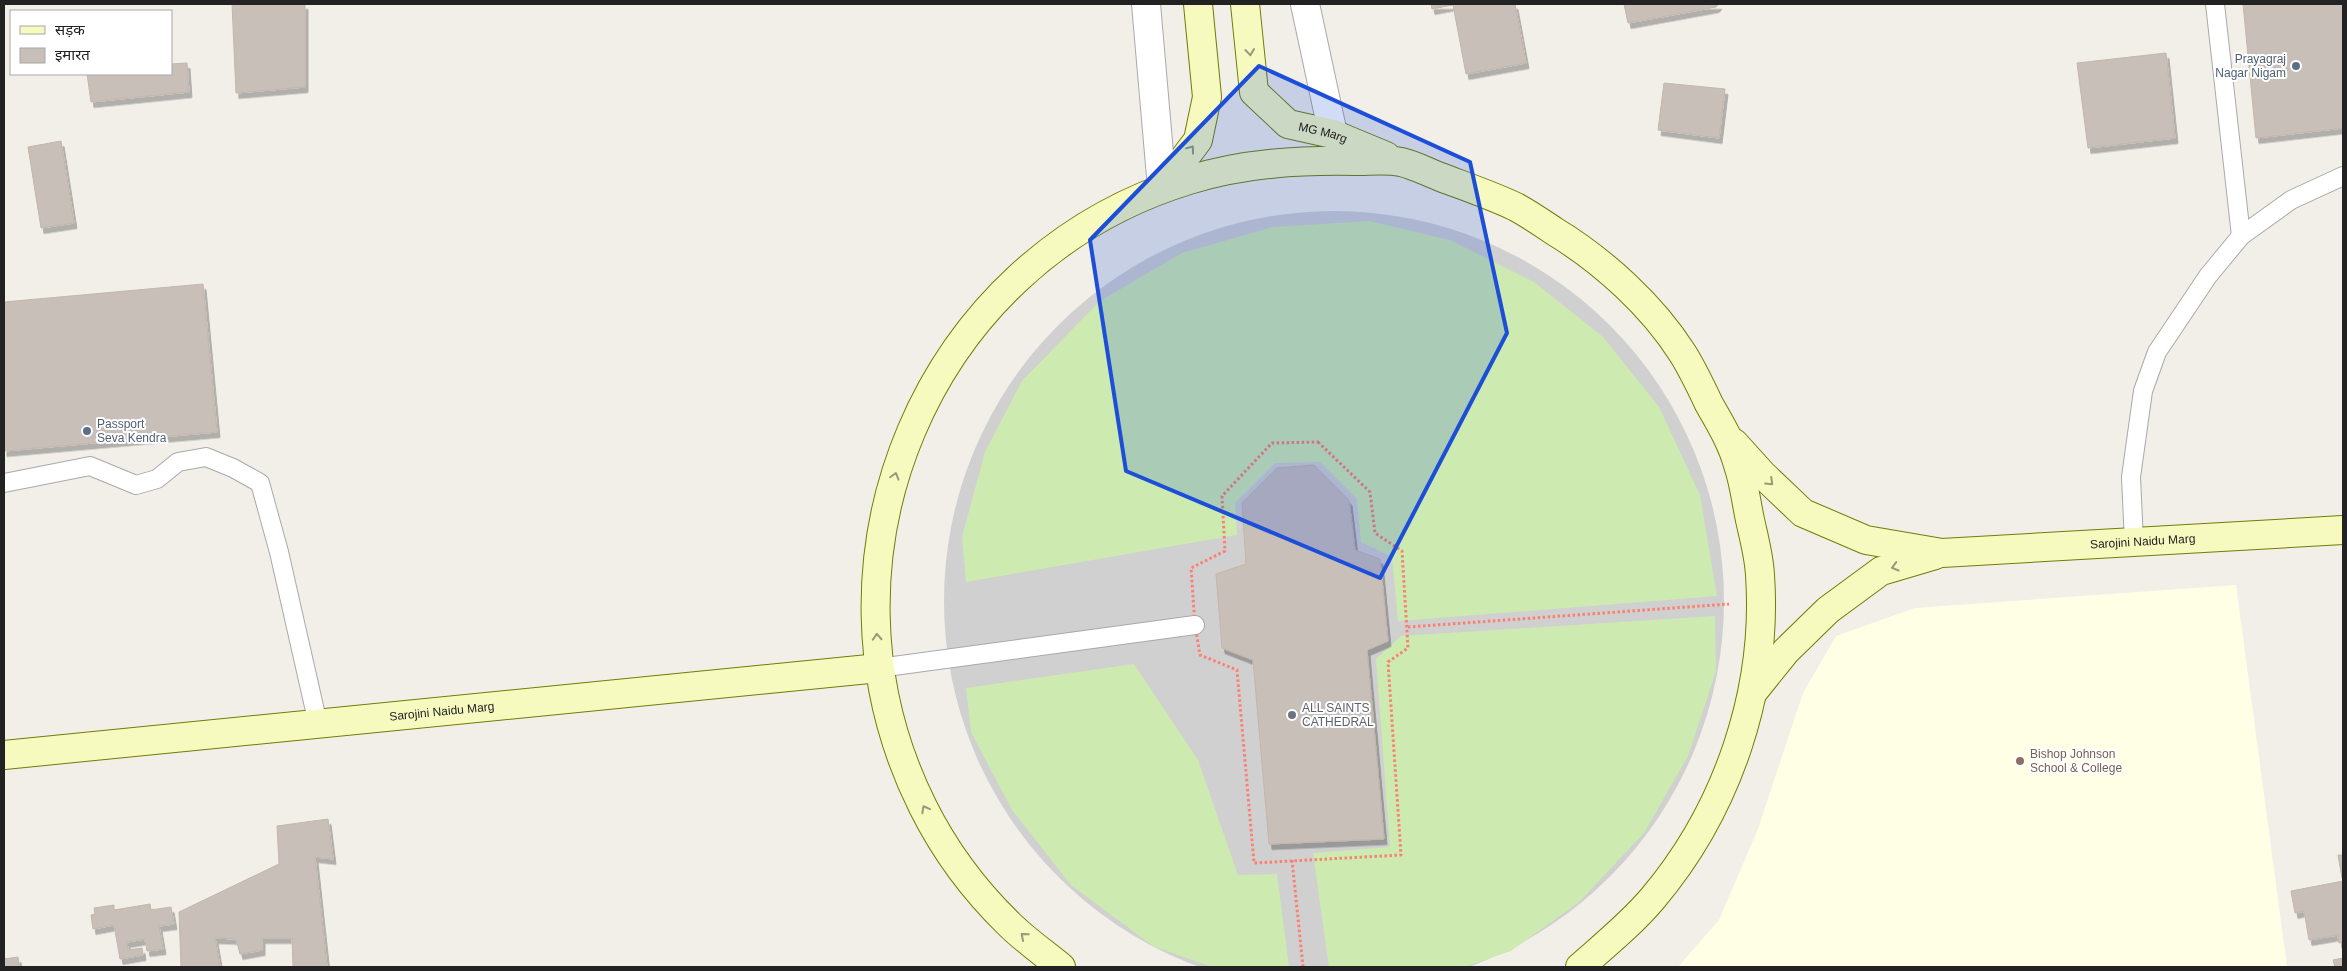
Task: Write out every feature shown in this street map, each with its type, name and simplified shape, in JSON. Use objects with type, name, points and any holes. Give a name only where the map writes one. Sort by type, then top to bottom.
[{"type":"main road","points":[[1162,188],[1198,140],[1207,98],[1198,4]]},
{"type":"main road","name":"MG Marg","points":[[1245,4],[1254,92],[1288,124],[1333,134],[1517,208],[1580,247],[1636,295],[1682,352],[1725,433]]},
{"type":"main road","points":[[1061,967],[1010,925],[962,870],[923,808],[896,740],[879,668],[875,593],[883,518],[904,446],[936,378],[980,316],[1033,264],[1094,221],[1162,188],[1214,172],[1268,162],[1323,160],[1399,161]]},
{"type":"main road","points":[[1725,433],[1762,474],[1803,512],[1866,540],[1942,553]]},
{"type":"main road","points":[[1580,967],[1652,899],[1698,836],[1732,767],[1753,693],[1760,633],[1760,573],[1738,464],[1725,433]]},
{"type":"main road","name":"Sarojini Naidu Marg","points":[[1942,553],[2343,530]]},
{"type":"main road","points":[[1753,693],[1786,651],[1828,610],[1880,571],[1942,553]]},
{"type":"main road","name":"Sarojini Naidu Marg","points":[[4,755],[879,668]]},
{"type":"street","points":[[1146,4],[1162,188]]},
{"type":"street","points":[[1305,4],[1333,134]]},
{"type":"lane","points":[[2215,4],[2241,236]]},
{"type":"lane","points":[[2134,542],[2131,477],[2143,391],[2157,352],[2208,276],[2241,236],[2291,200],[2343,176]]},
{"type":"lane","points":[[4,483],[90,466],[136,485],[157,479],[178,462],[206,458],[233,468],[260,483],[279,552],[318,724]]},
{"type":"lane","points":[[879,668],[1195,625]]},
{"type":"path","points":[[1318,442],[1370,492],[1375,533],[1402,551],[1408,648],[1388,662],[1401,855],[1254,863],[1236,670],[1200,655],[1195,625],[1191,568],[1225,551],[1222,496],[1272,443],[1318,442]]},
{"type":"path","points":[[1408,628],[1761,603]]},
{"type":"path","points":[[1292,860],[1303,967]]},
{"type":"highlighted area","points":[[1259,66],[1470,162],[1507,333],[1380,578],[1126,471],[1090,240]]},
{"type":"shaded area","name":"ALL SAINTS CATHEDRAL","points":[[1334,211],[1372,213],[1410,218],[1447,228],[1483,240],[1518,257],[1582,299],[1636,353],[1678,417],[1695,452],[1707,488],[1717,525],[1724,601],[1717,677],[1695,750],[1678,785],[1658,818],[1636,849],[1582,903],[1518,945],[1483,962],[1453,972],[1215,972],[1185,962],[1150,945],[1117,925],[1086,903],[1032,849],[990,785],[973,750],[961,714],[951,677],[946,639],[944,601],[946,563],[951,525],[961,488],[973,452],[990,417],[1032,353],[1086,299],[1150,257],[1185,240],[1221,228],[1258,218],[1296,213]]},
{"type":"shaded area","name":"Bishop Johnson School & College","points":[[2236,585],[2287,967],[1678,967],[1719,920],[1758,829],[1803,693],[1836,636],[1915,608]]},
{"type":"green space","points":[[1369,221],[1450,240],[1534,282],[1603,337],[1659,407],[1700,495],[1717,596],[1398,621],[1392,557],[1361,542],[1357,499],[1320,462],[1275,463],[1235,503],[1237,535],[966,582],[962,537],[985,452],[1022,381],[1100,301],[1182,253],[1273,227]]},
{"type":"green space","points":[[1715,616],[1716,671],[1688,756],[1644,833],[1579,902],[1511,951],[1464,967],[1329,967],[1313,853],[1390,847],[1376,659],[1401,636]]},
{"type":"green space","points":[[1134,664],[1198,760],[1238,875],[1277,874],[1289,967],[1212,967],[1153,946],[1071,885],[1012,810],[971,732],[966,688]]},
{"type":"building","points":[[232,4],[305,4],[305,87],[236,93]]},
{"type":"building","points":[[1431,4],[1515,4],[1526,63],[1466,74],[1453,5],[1432,9]]},
{"type":"building","points":[[1624,4],[1719,4],[1716,7],[1628,23]]},
{"type":"building","name":"Prayagraj Nagar Nigam","points":[[2243,4],[2343,4],[2343,128],[2256,138]]},
{"type":"building","points":[[2166,53],[2175,138],[2088,148],[2077,63]]},
{"type":"building","points":[[187,63],[189,92],[91,102],[87,75],[172,75],[172,64]]},
{"type":"building","points":[[1664,83],[1725,89],[1719,138],[1658,130]]},
{"type":"building","points":[[61,141],[74,223],[41,228],[28,147]]},
{"type":"building","points":[[203,284],[217,432],[4,451],[4,302]]},
{"type":"building","points":[[1314,465],[1349,500],[1355,550],[1380,559],[1388,641],[1367,650],[1384,839],[1269,844],[1253,660],[1222,648],[1216,574],[1246,564],[1242,503],[1277,468]]},
{"type":"building","points":[[328,819],[333,859],[315,857],[327,967],[293,967],[292,938],[262,938],[262,950],[240,954],[236,939],[215,938],[220,967],[181,967],[179,912],[279,864],[277,826]]},
{"type":"building","points":[[2338,855],[2343,855],[2343,878],[2342,878]]},
{"type":"building","points":[[2343,881],[2343,942],[2339,943],[2338,935],[2309,940],[2304,911],[2295,913],[2291,891]]},
{"type":"building","points":[[150,904],[151,910],[171,907],[174,924],[159,926],[163,949],[147,951],[145,939],[127,942],[128,950],[142,948],[143,955],[120,959],[114,925],[93,929],[91,915],[95,914],[94,908],[114,905],[114,910]]},
{"type":"building","points":[[18,957],[19,967],[4,967],[4,959]]},
{"type":"building","points":[[2343,958],[2343,967],[2335,967],[2333,960]]},
{"type":"place","name":"Prayagraj Nagar Nigam","points":[[2296,66]]},
{"type":"place","name":"Passport Seva Kendra","points":[[87,431]]},
{"type":"place","name":"ALL SAINTS CATHEDRAL","points":[[1292,715]]},
{"type":"place","name":"Bishop Johnson School & College","points":[[2020,761]]}]
